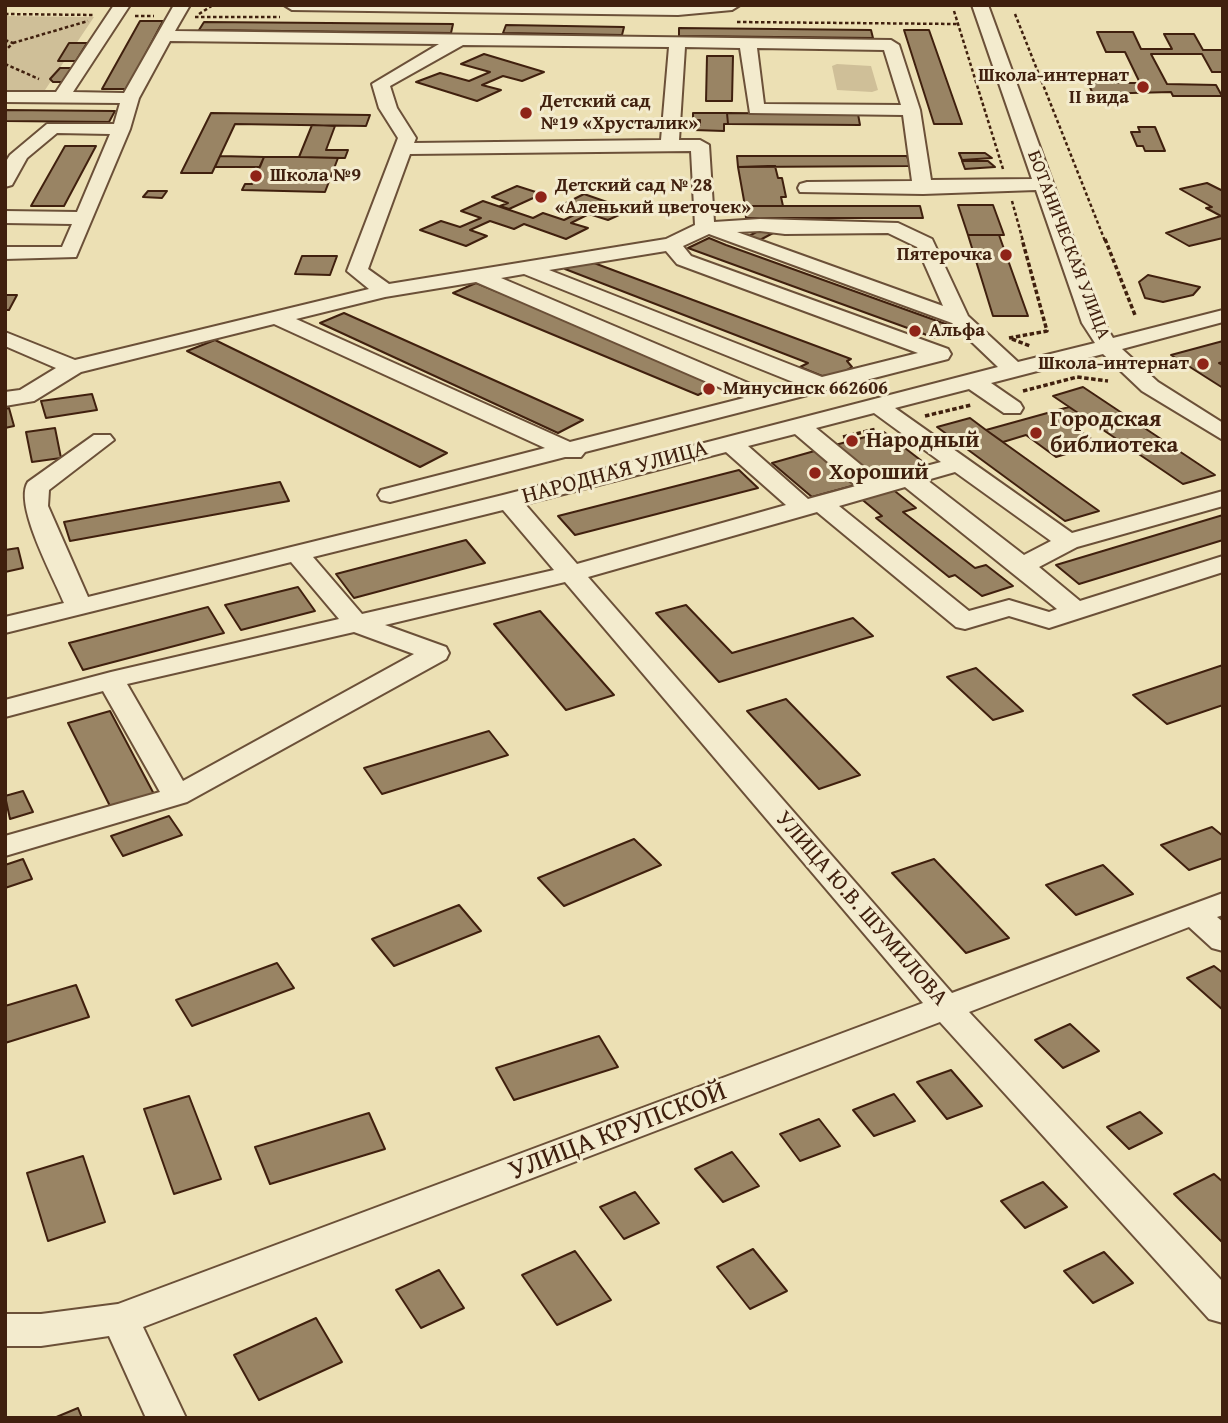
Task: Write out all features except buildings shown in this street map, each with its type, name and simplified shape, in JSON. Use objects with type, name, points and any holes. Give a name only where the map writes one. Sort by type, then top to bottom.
[{"type":"street","points":[[61,97],[122,5]]},
{"type":"street","points":[[5,253],[69,253],[121,129],[130,98],[182,5]]},
{"type":"street","points":[[292,5],[654,9],[732,5]]},
{"type":"street","name":"БОТАНИЧЕСКАЯ УЛИЦА","points":[[980,5],[1093,323],[1106,348],[1132,373],[1223,433]]},
{"type":"street","points":[[385,292],[357,271],[407,138],[388,108],[381,84],[459,40],[468,7]]},
{"type":"street","points":[[654,9],[659,42]]},
{"type":"street","points":[[166,36],[891,45],[911,110],[922,188]]},
{"type":"street","points":[[670,145],[677,43]]},
{"type":"street","points":[[748,44],[756,108],[911,110]]},
{"type":"street","points":[[5,97],[130,98]]},
{"type":"street","points":[[5,181],[19,155],[53,128],[121,129]]},
{"type":"street","points":[[405,149],[700,145],[705,228]]},
{"type":"street","points":[[807,188],[1045,184]]},
{"type":"street","points":[[5,217],[84,218]]},
{"type":"street","points":[[5,399],[26,396],[73,367],[385,292],[671,244],[705,228],[760,225],[785,228],[891,227],[925,243],[959,319],[1015,371]]},
{"type":"street","points":[[705,228],[959,319]]},
{"type":"street","points":[[390,495],[940,354],[684,260],[671,244]]},
{"type":"street","points":[[524,267],[822,384],[959,464],[1068,542]]},
{"type":"street","points":[[477,275],[765,399]]},
{"type":"street","name":"НАРОДНАЯ УЛИЦА","points":[[5,625],[462,513],[1223,316]]},
{"type":"street","points":[[279,319],[618,472]]},
{"type":"street","points":[[5,338],[73,367]]},
{"type":"street","points":[[893,367],[925,394]]},
{"type":"street","points":[[973,382],[1012,408]]},
{"type":"street","points":[[799,426],[874,488]]},
{"type":"street","points":[[79,607],[36,506],[37,487],[102,440]]},
{"type":"street","points":[[730,443],[964,621],[1009,608],[1049,620],[1223,564]]},
{"type":"street","points":[[5,709],[111,680],[573,573],[959,464]]},
{"type":"street","points":[[909,478],[1076,611]]},
{"type":"street","points":[[437,483],[462,513]]},
{"type":"street","points":[[1022,566],[1068,542],[1223,498]]},
{"type":"street","name":"УЛИЦА Ю.В. ШУМИЛОВА","points":[[509,501],[946,1008],[1223,1308]]},
{"type":"street","points":[[5,846],[177,796],[436,653],[356,623],[297,554]]},
{"type":"street","points":[[111,680],[177,796]]},
{"type":"street","points":[[1208,909],[1223,940]]},
{"type":"street","name":"УЛИЦА КРУПСКОЙ","points":[[5,1330],[41,1330],[120,1320],[1208,909]]},
{"type":"street","points":[[120,1320],[166,1418]]},
{"type":"path","points":[[954,11],[957,24]]},
{"type":"path","points":[[1015,14],[1135,316]]},
{"type":"path","points":[[5,51],[13,43],[106,15]]},
{"type":"path","points":[[5,40],[13,43]]},
{"type":"path","points":[[1009,338],[1037,348]]},
{"type":"shaded area","points":[[5,16],[94,17],[43,93],[5,92]]},
{"type":"shaded area","points":[[832,66],[871,66],[878,90],[837,90]]},
{"type":"place","name":"Школа-интернат II вида","points":[[1143,87]]},
{"type":"place","name":"Детский сад №19 «Хрусталик»","points":[[526,113]]},
{"type":"place","name":"Школа №9","points":[[256,176]]},
{"type":"place","name":"Детский сад № 28 «Аленький цветочек»","points":[[541,197]]},
{"type":"place","name":"Пятерочка","points":[[1006,255]]},
{"type":"place","name":"Альфа","points":[[915,331]]},
{"type":"place","name":"Школа-интернат","points":[[1203,364]]},
{"type":"place","name":"Минусинск 662606","points":[[709,389]]},
{"type":"place","name":"Городская библиотека","points":[[1036,433]]},
{"type":"place","name":"Народный","points":[[852,441]]},
{"type":"place","name":"Хороший","points":[[815,473]]}]
